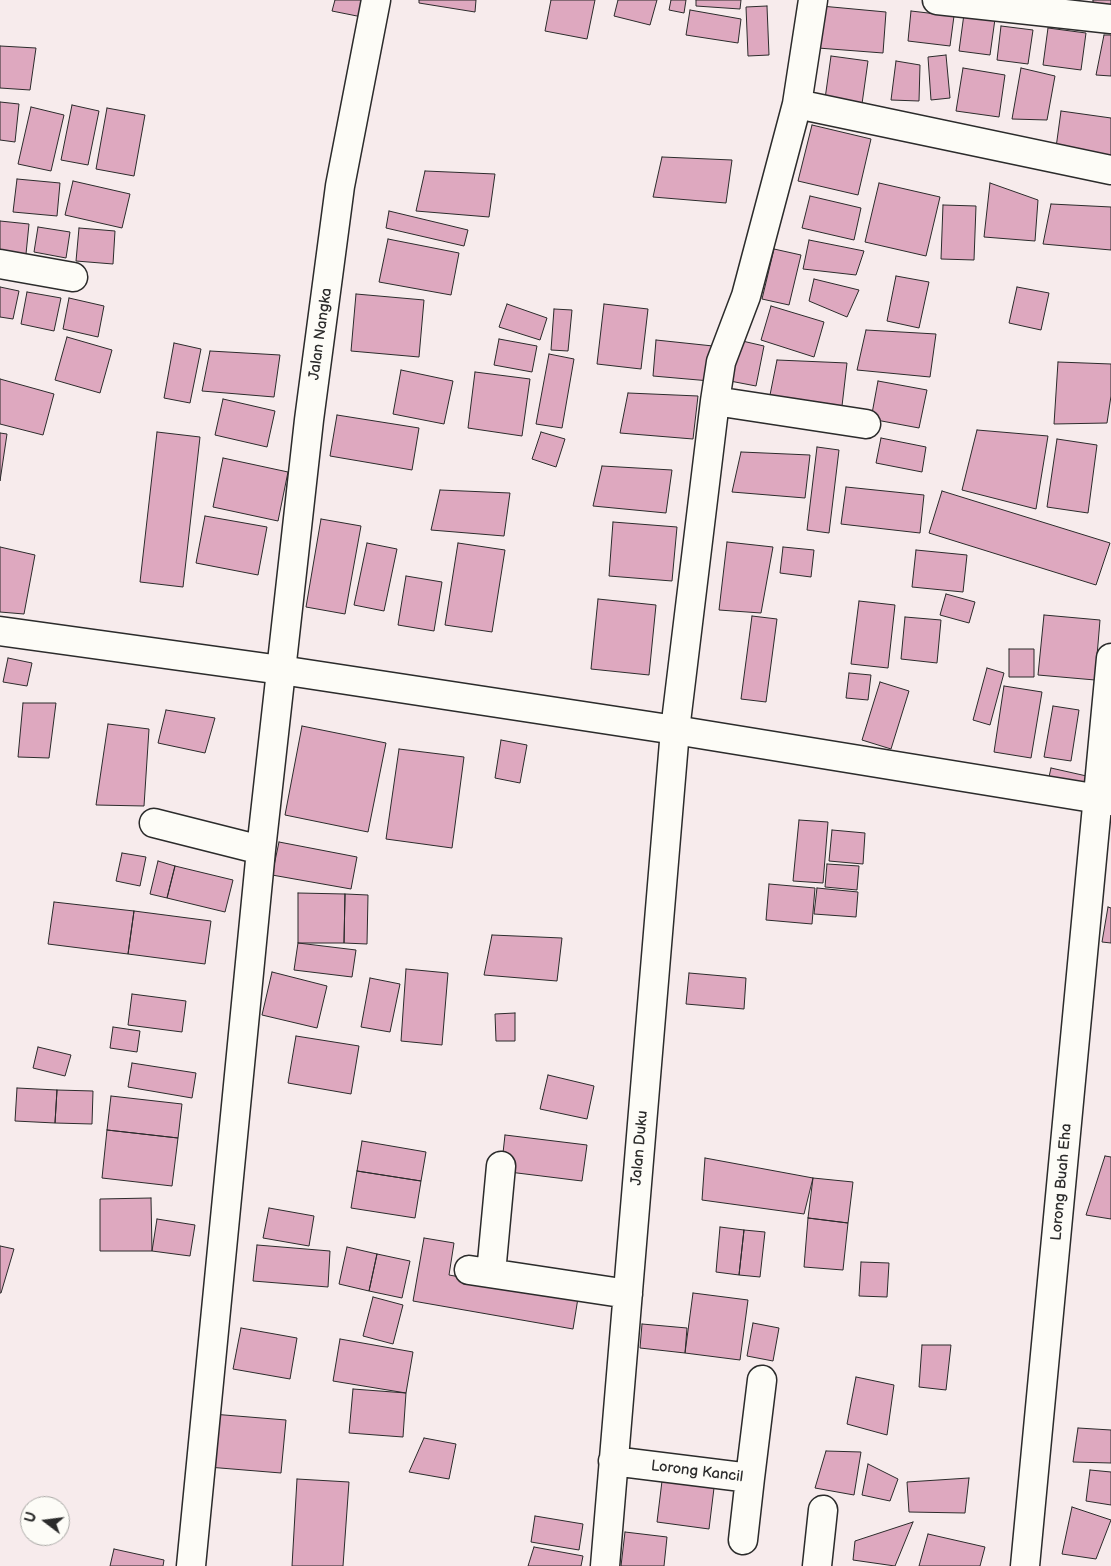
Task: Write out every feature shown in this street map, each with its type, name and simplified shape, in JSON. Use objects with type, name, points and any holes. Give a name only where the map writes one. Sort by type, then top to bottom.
[{"type":"street","name":"Jalan Nangka","points":[[191,1566],[261,850],[309,420],[340,186],[376,0]]},
{"type":"street","name":"Jalan Duku","points":[[604,1566],[675,730],[715,401],[721,362],[746,296],[797,104],[813,0]]},
{"type":"street","points":[[937,0],[1111,19]]},
{"type":"street","points":[[797,104],[1111,170]]},
{"type":"street","points":[[0,264],[73,277]]},
{"type":"street","points":[[715,401],[866,424]]},
{"type":"street","points":[[0,631],[281,670],[675,730],[1104,800]]},
{"type":"street","name":"Lorong Buah Eha","points":[[1025,1566],[1104,800],[1111,658]]},
{"type":"street","points":[[154,822],[261,850]]},
{"type":"street","points":[[501,1166],[480,1271],[628,1294]]},
{"type":"street","points":[[750,1478],[762,1380]]},
{"type":"street","name":"Lorong Kancil","points":[[613,1461],[750,1478],[743,1540]]},
{"type":"street","points":[[817,1566],[823,1510]]},
{"type":"building","points":[[335,0],[370,0],[367,18],[332,11]]},
{"type":"building","points":[[419,0],[476,0],[475,12],[419,3]]},
{"type":"building","points":[[551,0],[595,0],[587,39],[545,31]]},
{"type":"building","points":[[618,0],[657,0],[650,25],[614,16]]},
{"type":"building","points":[[671,0],[686,0],[684,13],[669,10]]},
{"type":"building","points":[[696,0],[741,0],[740,9],[696,6]]},
{"type":"building","points":[[1093,0],[1111,0],[1111,5],[1093,4]]},
{"type":"building","points":[[767,6],[769,55],[748,56],[746,7]]},
{"type":"building","points":[[821,6],[886,12],[883,53],[818,48]]},
{"type":"building","points":[[690,10],[741,19],[738,43],[686,35]]},
{"type":"building","points":[[911,11],[954,16],[950,46],[908,41]]},
{"type":"building","points":[[964,14],[995,19],[990,55],[959,51]]},
{"type":"building","points":[[1001,26],[1033,30],[1028,64],[997,60]]},
{"type":"building","points":[[1048,28],[1086,33],[1081,70],[1043,65]]},
{"type":"building","points":[[1104,35],[1111,35],[1111,76],[1096,75]]},
{"type":"building","points":[[0,46],[36,48],[30,90],[0,88]]},
{"type":"building","points":[[946,55],[950,98],[931,100],[928,57]]},
{"type":"building","points":[[831,56],[868,61],[861,111],[824,106]]},
{"type":"building","points":[[896,61],[920,65],[919,101],[891,100]]},
{"type":"building","points":[[963,68],[1005,75],[999,117],[956,111]]},
{"type":"building","points":[[1021,68],[1055,76],[1047,120],[1012,119]]},
{"type":"building","points":[[0,102],[19,104],[15,142],[0,140]]},
{"type":"building","points":[[72,105],[99,111],[88,165],[61,160]]},
{"type":"building","points":[[31,107],[64,115],[51,171],[18,164]]},
{"type":"building","points":[[107,108],[145,115],[134,176],[96,169]]},
{"type":"building","points":[[1061,111],[1111,118],[1111,163],[1055,155]]},
{"type":"building","points":[[812,125],[871,139],[858,195],[798,181]]},
{"type":"building","points":[[662,157],[732,160],[726,203],[653,197]]},
{"type":"building","points":[[425,171],[495,174],[489,217],[416,211]]},
{"type":"building","points":[[17,179],[60,183],[57,216],[13,212]]},
{"type":"building","points":[[73,181],[130,194],[122,228],[65,215]]},
{"type":"building","points":[[879,183],[940,197],[926,256],[865,242]]},
{"type":"building","points":[[990,183],[1038,200],[1035,241],[984,237]]},
{"type":"building","points":[[810,196],[861,208],[854,240],[802,228]]},
{"type":"building","points":[[1051,204],[1111,207],[1111,250],[1043,244]]},
{"type":"building","points":[[943,205],[976,206],[974,260],[941,259]]},
{"type":"building","points":[[389,211],[468,230],[464,246],[386,228]]},
{"type":"building","points":[[0,221],[29,224],[26,254],[0,252]]},
{"type":"building","points":[[38,227],[70,232],[66,258],[34,252]]},
{"type":"building","points":[[79,228],[115,231],[113,264],[76,261]]},
{"type":"building","points":[[388,239],[459,253],[451,295],[379,282]]},
{"type":"building","points":[[809,240],[864,251],[856,275],[803,269]]},
{"type":"building","points":[[774,249],[801,255],[789,305],[762,299]]},
{"type":"building","points":[[896,276],[929,282],[919,328],[887,321]]},
{"type":"building","points":[[814,279],[859,290],[847,317],[809,301]]},
{"type":"building","points":[[0,287],[19,291],[13,319],[0,317]]},
{"type":"building","points":[[1017,287],[1049,293],[1041,330],[1009,323]]},
{"type":"building","points":[[27,292],[61,298],[54,331],[21,324]]},
{"type":"building","points":[[356,294],[424,300],[419,357],[351,351]]},
{"type":"building","points":[[69,298],[104,306],[98,337],[63,329]]},
{"type":"building","points":[[507,304],[547,318],[540,340],[499,327]]},
{"type":"building","points":[[604,304],[648,309],[641,369],[597,364]]},
{"type":"building","points":[[771,306],[824,322],[814,357],[761,340]]},
{"type":"building","points":[[554,309],[572,310],[568,351],[551,350]]},
{"type":"building","points":[[866,330],[936,334],[930,377],[857,370]]},
{"type":"building","points":[[67,337],[112,350],[100,393],[55,380]]},
{"type":"building","points":[[499,339],[537,346],[532,372],[494,365]]},
{"type":"building","points":[[656,340],[713,346],[710,381],[653,376]]},
{"type":"building","points":[[738,340],[764,346],[756,386],[730,381]]},
{"type":"building","points":[[174,343],[201,349],[190,403],[164,398]]},
{"type":"building","points":[[210,351],[280,355],[274,397],[202,391]]},
{"type":"building","points":[[549,354],[574,359],[562,428],[536,424]]},
{"type":"building","points":[[777,360],[847,363],[842,406],[769,400]]},
{"type":"building","points":[[1058,362],[1111,364],[1111,396],[1107,423],[1054,424]]},
{"type":"building","points":[[401,370],[453,381],[444,424],[393,414]]},
{"type":"building","points":[[475,372],[530,379],[522,436],[468,428]]},
{"type":"building","points":[[0,379],[54,394],[43,435],[0,424]]},
{"type":"building","points":[[878,381],[927,390],[919,428],[871,419]]},
{"type":"building","points":[[628,393],[698,396],[693,439],[620,433]]},
{"type":"building","points":[[223,399],[275,411],[267,447],[215,435]]},
{"type":"building","points":[[337,415],[419,428],[412,470],[330,456]]},
{"type":"building","points":[[977,430],[1048,436],[1036,509],[962,490]]},
{"type":"building","points":[[157,432],[200,437],[183,587],[140,582]]},
{"type":"building","points":[[541,432],[565,439],[556,467],[532,459]]},
{"type":"building","points":[[0,433],[7,434],[0,481]]},
{"type":"building","points":[[881,438],[926,447],[922,472],[876,463]]},
{"type":"building","points":[[1057,439],[1097,445],[1088,513],[1047,507]]},
{"type":"building","points":[[817,447],[839,450],[829,533],[807,530]]},
{"type":"building","points":[[741,452],[810,455],[805,498],[732,492]]},
{"type":"building","points":[[223,458],[288,472],[278,521],[213,507]]},
{"type":"building","points":[[602,466],[672,470],[666,513],[593,506]]},
{"type":"building","points":[[846,487],[924,495],[920,533],[841,524]]},
{"type":"building","points":[[440,490],[510,493],[504,536],[431,530]]},
{"type":"building","points":[[942,491],[1110,543],[1096,585],[929,533]]},
{"type":"building","points":[[205,516],[267,527],[258,575],[196,563]]},
{"type":"building","points":[[321,519],[361,526],[345,614],[306,607]]},
{"type":"building","points":[[613,522],[677,527],[672,581],[609,576]]},
{"type":"building","points":[[727,542],[773,547],[761,613],[719,610]]},
{"type":"building","points":[[367,543],[397,549],[384,611],[354,605]]},
{"type":"building","points":[[458,543],[505,550],[492,632],[445,625]]},
{"type":"building","points":[[0,547],[35,555],[24,614],[0,612]]},
{"type":"building","points":[[783,547],[814,550],[811,577],[780,573]]},
{"type":"building","points":[[916,550],[967,555],[963,592],[912,587]]},
{"type":"building","points":[[406,576],[442,582],[434,631],[398,625]]},
{"type":"building","points":[[946,594],[975,602],[969,623],[940,615]]},
{"type":"building","points":[[598,599],[656,605],[649,675],[591,669]]},
{"type":"building","points":[[859,601],[895,605],[888,668],[851,664]]},
{"type":"building","points":[[1044,615],[1100,620],[1095,680],[1038,675]]},
{"type":"building","points":[[752,616],[777,619],[766,702],[741,699]]},
{"type":"building","points":[[905,617],[941,620],[937,663],[901,659]]},
{"type":"building","points":[[1009,649],[1034,649],[1034,677],[1009,677]]},
{"type":"building","points":[[8,658],[32,663],[27,686],[3,682]]},
{"type":"building","points":[[987,668],[1004,673],[990,725],[973,720]]},
{"type":"building","points":[[849,673],[871,675],[868,700],[846,698]]},
{"type":"building","points":[[880,682],[909,691],[891,749],[862,740]]},
{"type":"building","points":[[1004,686],[1042,692],[1031,758],[994,752]]},
{"type":"building","points":[[23,703],[56,703],[49,758],[18,757]]},
{"type":"building","points":[[1053,706],[1079,710],[1071,761],[1044,757]]},
{"type":"building","points":[[166,710],[215,718],[205,753],[158,743]]},
{"type":"building","points":[[108,724],[149,729],[144,806],[96,805]]},
{"type":"building","points":[[302,726],[386,743],[368,832],[285,815]]},
{"type":"building","points":[[501,740],[527,745],[520,783],[495,778]]},
{"type":"building","points":[[399,749],[464,757],[452,848],[386,839]]},
{"type":"building","points":[[1051,768],[1091,777],[1087,795],[1047,786]]},
{"type":"building","points":[[799,820],[828,822],[823,883],[793,881]]},
{"type":"building","points":[[832,830],[865,833],[863,864],[829,861]]},
{"type":"building","points":[[279,842],[357,857],[351,889],[272,875]]},
{"type":"building","points":[[122,853],[146,857],[140,886],[116,881]]},
{"type":"building","points":[[158,861],[175,866],[167,898],[150,894]]},
{"type":"building","points":[[827,864],[859,866],[857,890],[825,887]]},
{"type":"building","points":[[175,866],[233,880],[225,912],[167,898]]},
{"type":"building","points":[[769,884],[815,888],[812,924],[766,920]]},
{"type":"building","points":[[817,888],[858,892],[856,917],[814,914]]},
{"type":"building","points":[[298,893],[345,894],[344,943],[298,943]]},
{"type":"building","points":[[345,894],[368,895],[367,944],[344,943]]},
{"type":"building","points":[[54,902],[134,911],[128,954],[48,944]]},
{"type":"building","points":[[1108,907],[1111,908],[1111,943],[1102,942]]},
{"type":"building","points":[[134,911],[211,921],[205,964],[128,954]]},
{"type":"building","points":[[492,935],[562,938],[557,981],[484,975]]},
{"type":"building","points":[[298,943],[356,950],[352,977],[294,970]]},
{"type":"building","points":[[406,969],[448,973],[442,1045],[401,1041]]},
{"type":"building","points":[[272,972],[327,986],[317,1028],[262,1015]]},
{"type":"building","points":[[689,973],[746,978],[744,1009],[686,1004]]},
{"type":"building","points":[[370,978],[400,984],[390,1032],[361,1027]]},
{"type":"building","points":[[132,994],[186,1001],[182,1032],[128,1025]]},
{"type":"building","points":[[515,1013],[515,1041],[496,1041],[495,1014]]},
{"type":"building","points":[[113,1027],[140,1031],[137,1052],[110,1048]]},
{"type":"building","points":[[296,1036],[359,1046],[351,1094],[288,1083]]},
{"type":"building","points":[[38,1047],[71,1055],[65,1076],[33,1068]]},
{"type":"building","points":[[132,1063],[196,1073],[192,1098],[128,1087]]},
{"type":"building","points":[[548,1075],[594,1086],[587,1119],[540,1109]]},
{"type":"building","points":[[17,1088],[57,1090],[55,1123],[15,1121]]},
{"type":"building","points":[[57,1090],[93,1091],[92,1124],[55,1123]]},
{"type":"building","points":[[111,1096],[182,1104],[178,1138],[107,1130]]},
{"type":"building","points":[[107,1130],[178,1138],[172,1186],[102,1178]]},
{"type":"building","points":[[505,1135],[587,1145],[582,1181],[501,1171]]},
{"type":"building","points":[[362,1141],[426,1152],[421,1181],[357,1171]]},
{"type":"building","points":[[1105,1156],[1111,1157],[1111,1219],[1086,1215]]},
{"type":"building","points":[[705,1158],[813,1178],[804,1214],[702,1200]]},
{"type":"building","points":[[357,1171],[421,1181],[415,1218],[351,1208]]},
{"type":"building","points":[[813,1178],[853,1182],[848,1223],[808,1218]]},
{"type":"building","points":[[151,1198],[152,1251],[100,1251],[100,1199]]},
{"type":"building","points":[[269,1208],[314,1216],[309,1246],[263,1238]]},
{"type":"building","points":[[808,1218],[848,1223],[843,1270],[804,1267]]},
{"type":"building","points":[[157,1219],[195,1225],[190,1256],[152,1251]]},
{"type":"building","points":[[720,1227],[744,1230],[739,1275],[716,1272]]},
{"type":"building","points":[[744,1230],[765,1232],[760,1277],[739,1275]]},
{"type":"building","points":[[424,1238],[454,1243],[449,1275],[578,1298],[573,1329],[413,1301]]},
{"type":"building","points":[[257,1245],[330,1251],[328,1287],[253,1281]]},
{"type":"building","points":[[0,1246],[14,1249],[1,1293],[0,1293]]},
{"type":"building","points":[[347,1247],[377,1254],[369,1291],[339,1284]]},
{"type":"building","points":[[377,1254],[410,1261],[402,1298],[369,1291]]},
{"type":"building","points":[[861,1262],[889,1263],[887,1297],[859,1296]]},
{"type":"building","points":[[693,1293],[748,1300],[740,1360],[685,1353]]},
{"type":"building","points":[[373,1297],[403,1305],[393,1344],[363,1336]]},
{"type":"building","points":[[753,1323],[779,1328],[773,1361],[747,1356]]},
{"type":"building","points":[[642,1324],[687,1328],[685,1353],[640,1348]]},
{"type":"building","points":[[241,1328],[297,1338],[290,1379],[233,1369]]},
{"type":"building","points":[[340,1339],[413,1352],[406,1393],[333,1381]]},
{"type":"building","points":[[922,1345],[951,1345],[946,1390],[919,1387]]},
{"type":"building","points":[[856,1377],[894,1385],[887,1435],[847,1424]]},
{"type":"building","points":[[353,1389],[406,1393],[403,1437],[349,1433]]},
{"type":"building","points":[[212,1414],[286,1420],[281,1473],[208,1467]]},
{"type":"building","points":[[1078,1428],[1111,1430],[1111,1463],[1073,1462]]},
{"type":"building","points":[[424,1438],[456,1444],[449,1479],[409,1472]]},
{"type":"building","points":[[826,1451],[861,1452],[854,1495],[815,1488]]},
{"type":"building","points":[[868,1464],[898,1479],[890,1501],[862,1495]]},
{"type":"building","points":[[1090,1470],[1111,1472],[1111,1505],[1086,1501]]},
{"type":"building","points":[[969,1478],[965,1513],[909,1512],[907,1482]]},
{"type":"building","points":[[297,1479],[349,1482],[343,1566],[292,1566]]},
{"type":"building","points":[[662,1481],[714,1488],[709,1529],[657,1522]]},
{"type":"building","points":[[1072,1507],[1111,1520],[1096,1559],[1062,1554]]},
{"type":"building","points":[[535,1516],[583,1524],[579,1550],[531,1542]]},
{"type":"building","points":[[913,1522],[895,1566],[853,1560],[855,1541]]},
{"type":"building","points":[[625,1532],[667,1537],[664,1566],[621,1566]]},
{"type":"building","points":[[928,1534],[985,1547],[980,1566],[919,1566]]},
{"type":"building","points":[[534,1547],[583,1556],[581,1566],[528,1566]]},
{"type":"building","points":[[114,1549],[164,1560],[163,1566],[110,1566]]}]
